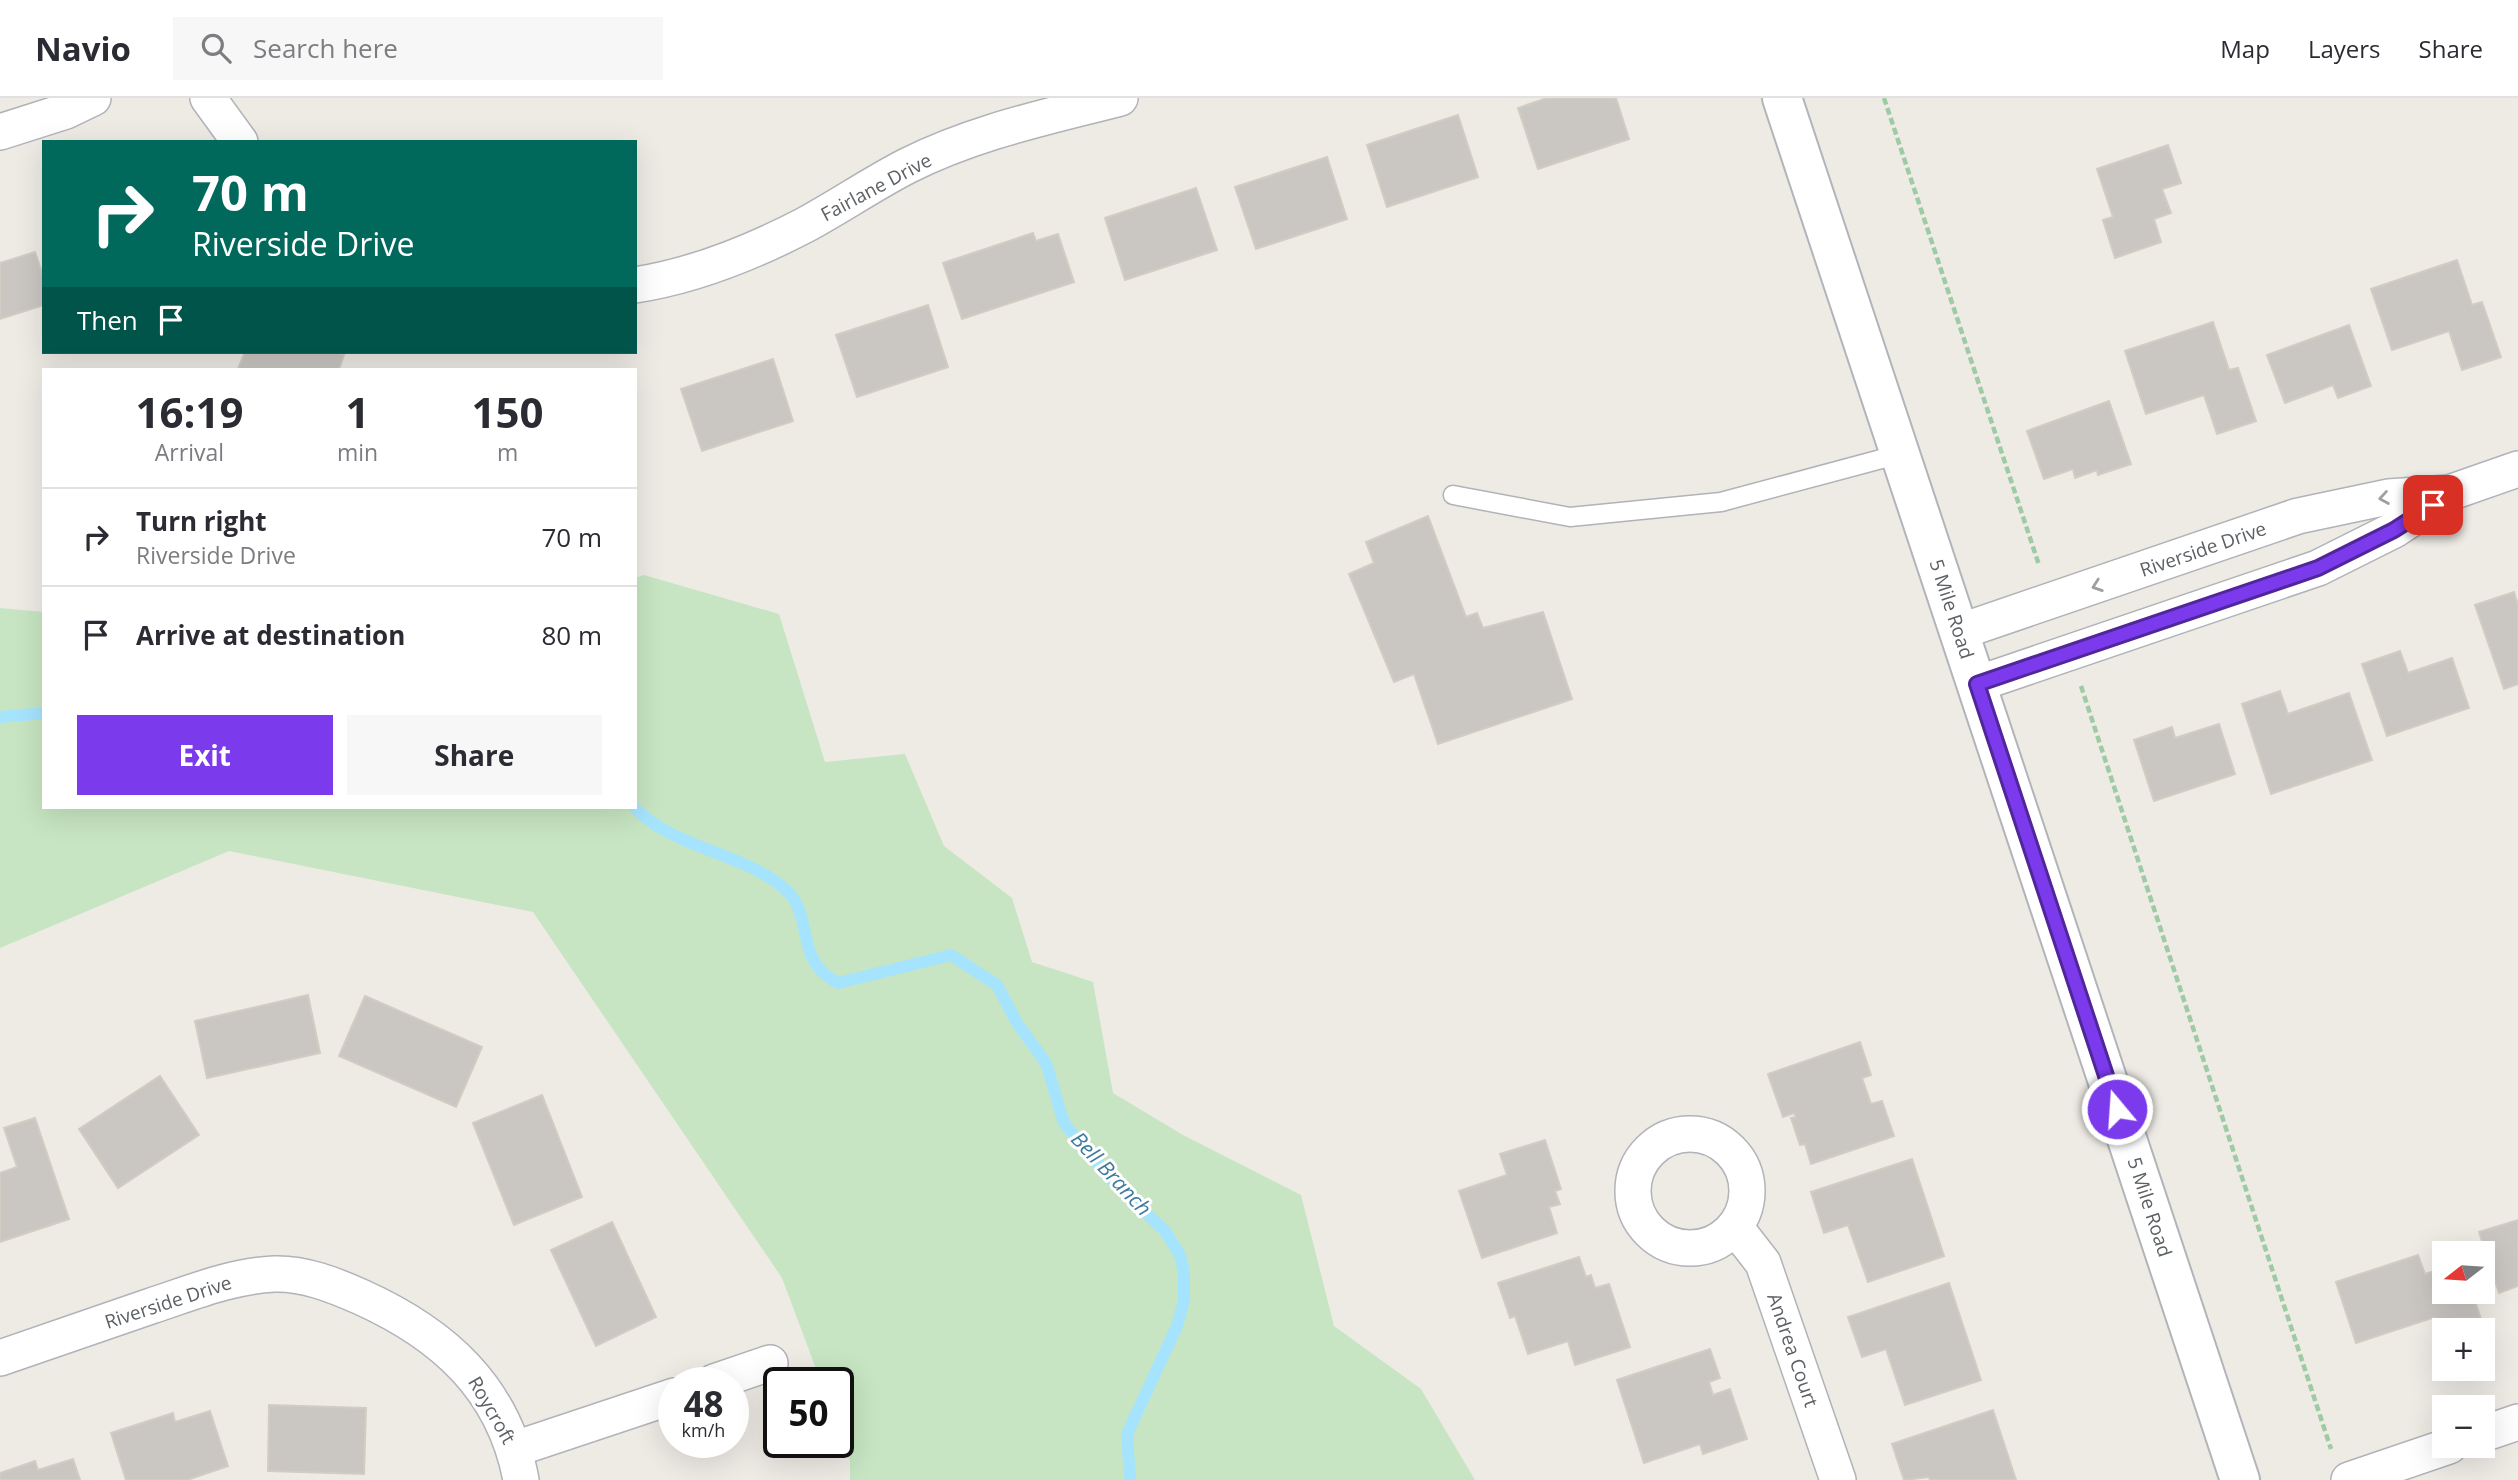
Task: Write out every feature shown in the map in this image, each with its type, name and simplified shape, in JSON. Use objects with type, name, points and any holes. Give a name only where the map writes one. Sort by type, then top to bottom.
[{"type":"main road","name":"5 Mile Road","points":[[1782,98],[2240,1480]]},
{"type":"street","points":[[0,132],[66,111],[93,98]]},
{"type":"street","points":[[208,98],[239,140]]},
{"type":"street","name":"Fairlane Drive","points":[[637,285],[661,281],[743,254],[805,225],[908,166],[990,131],[1120,98]]},
{"type":"street","name":"Riverside Drive","points":[[1977,684],[2318,568],[2394,530],[2452,492],[2518,469]]},
{"type":"street","name":"Riverside Drive","points":[[1959,632],[2298,516],[2388,497],[2452,492]]},
{"type":"street","name":"Andrea Court","points":[[1735,1227],[1763,1263],[1838,1480]]},
{"type":"street","name":"Riverside Drive","points":[[0,1358],[221,1282],[275,1274],[303,1276],[339,1287]]},
{"type":"street","name":"Roycroft","points":[[339,1287],[389,1310],[436,1339],[467,1368],[486,1393],[518,1465]]},
{"type":"street","points":[[749,1370],[770,1363]]},
{"type":"street","points":[[518,1465],[658,1403]]},
{"type":"street","points":[[2495,1430],[2518,1422]]},
{"type":"street","points":[[2342,1469],[2432,1450]]},
{"type":"lane","points":[[1453,495],[1570,517],[1584,516],[1721,502],[1900,454]]},
{"type":"path","points":[[1884,98],[2051,602]]},
{"type":"path","points":[[2070,652],[2342,1469]]},
{"type":"green space","points":[[644,575],[779,614],[825,762],[905,754],[944,846],[1012,898],[1032,962],[1093,982],[1113,1093],[1183,1135],[1301,1195],[1334,1326],[1421,1389],[1475,1480],[850,1480],[849,1458],[854,1458],[854,1367],[815,1367],[782,1278],[533,912],[229,851],[0,948],[0,608],[42,612],[42,809],[637,809],[637,577]]},
{"type":"building","points":[[1547,98],[1616,98],[1629,139],[1538,169],[1518,108]]},
{"type":"building","points":[[1458,115],[1478,177],[1387,207],[1367,145]]},
{"type":"building","points":[[2168,145],[2181,183],[2162,189],[2171,213],[2154,219],[2161,242],[2115,258],[2103,220],[2113,217],[2097,169]]},
{"type":"building","points":[[1327,157],[1347,219],[1256,249],[1235,187]]},
{"type":"building","points":[[1196,188],[1217,250],[1125,280],[1105,218]]},
{"type":"building","points":[[1033,233],[1036,241],[1058,234],[1074,282],[962,319],[943,263]]},
{"type":"building","points":[[35,252],[42,273],[42,306],[0,319],[0,263]]},
{"type":"building","points":[[2457,260],[2472,305],[2482,302],[2501,357],[2462,370],[2449,331],[2392,350],[2371,289]]},
{"type":"building","points":[[928,305],[948,367],[857,397],[836,335]]},
{"type":"building","points":[[2213,322],[2229,370],[2238,368],[2256,421],[2217,434],[2204,395],[2146,414],[2125,351]]},
{"type":"building","points":[[2349,325],[2371,386],[2338,398],[2333,385],[2285,403],[2267,355]]},
{"type":"building","points":[[244,354],[344,355],[339,368],[238,368]]},
{"type":"building","points":[[773,359],[793,421],[702,451],[681,389]]},
{"type":"building","points":[[2109,401],[2131,464],[2098,475],[2097,470],[2075,478],[2073,469],[2044,479],[2027,431]]},
{"type":"building","points":[[1428,516],[1466,617],[1477,613],[1483,628],[1543,612],[1572,699],[1438,744],[1414,674],[1394,682],[1349,574],[1374,563],[1366,542]]},
{"type":"building","points":[[2514,592],[2518,605],[2518,684],[2504,689],[2475,605]]},
{"type":"building","points":[[2400,651],[2408,673],[2452,658],[2469,708],[2387,736],[2362,664]]},
{"type":"building","points":[[2280,691],[2288,714],[2349,693],[2372,760],[2271,794],[2242,704]]},
{"type":"building","points":[[2219,724],[2235,774],[2154,801],[2134,740],[2172,727],[2175,738]]},
{"type":"building","points":[[308,995],[320,1053],[207,1078],[195,1021]]},
{"type":"building","points":[[365,996],[482,1047],[456,1107],[339,1056]]},
{"type":"building","points":[[1860,1042],[1871,1075],[1862,1078],[1871,1104],[1882,1101],[1894,1136],[1811,1164],[1805,1144],[1800,1145],[1791,1118],[1796,1117],[1794,1113],[1783,1117],[1768,1074]]},
{"type":"building","points":[[160,1076],[199,1135],[118,1188],[79,1129]]},
{"type":"building","points":[[542,1095],[582,1197],[514,1225],[473,1123]]},
{"type":"building","points":[[35,1118],[69,1219],[0,1242],[0,1173],[17,1167],[4,1128]]},
{"type":"building","points":[[1545,1140],[1561,1189],[1555,1191],[1560,1204],[1549,1207],[1557,1233],[1482,1258],[1459,1191],[1507,1175],[1500,1154]]},
{"type":"building","points":[[1912,1159],[1944,1256],[1868,1282],[1848,1225],[1824,1233],[1811,1192]]},
{"type":"building","points":[[2518,1220],[2518,1286],[2499,1293],[2496,1284],[2496,1241],[2482,1241],[2479,1232]]},
{"type":"building","points":[[612,1222],[656,1317],[596,1346],[551,1250]]},
{"type":"building","points":[[2418,1255],[2425,1274],[2432,1272],[2432,1304],[2476,1304],[2481,1318],[2435,1317],[2356,1343],[2336,1282]]},
{"type":"building","points":[[1579,1257],[1586,1277],[1591,1275],[1595,1288],[1609,1284],[1630,1347],[1575,1365],[1568,1341],[1528,1354],[1515,1316],[1510,1318],[1498,1283]]},
{"type":"building","points":[[1949,1283],[1981,1380],[1905,1405],[1886,1349],[1862,1357],[1848,1317]]},
{"type":"building","points":[[1710,1349],[1720,1378],[1709,1382],[1713,1395],[1730,1389],[1747,1439],[1703,1454],[1700,1444],[1644,1463],[1617,1380]]},
{"type":"building","points":[[269,1405],[366,1408],[364,1474],[268,1471]]},
{"type":"building","points":[[1993,1410],[2016,1480],[1930,1480],[1929,1477],[1904,1480],[1892,1444]]},
{"type":"building","points":[[210,1411],[228,1466],[187,1480],[126,1480],[111,1433],[173,1413],[175,1422]]},
{"type":"building","points":[[73,1459],[80,1480],[0,1480],[0,1473],[35,1461],[38,1470]]},
{"type":"waterway","name":"Bell Branch","points":[[0,717],[42,713]]},
{"type":"waterway","name":"Bell Branch","points":[[636,809],[668,832],[749,866],[785,889],[800,911],[809,950],[815,963],[824,974],[838,983],[951,955],[997,985],[1017,1023],[1046,1063],[1064,1123],[1111,1180],[1165,1231],[1180,1255],[1184,1272],[1184,1300],[1177,1326],[1127,1434],[1130,1480]]},
{"type":"route","points":[[2117,1109],[1977,684],[2318,568],[2394,530],[2433,505]]}]
